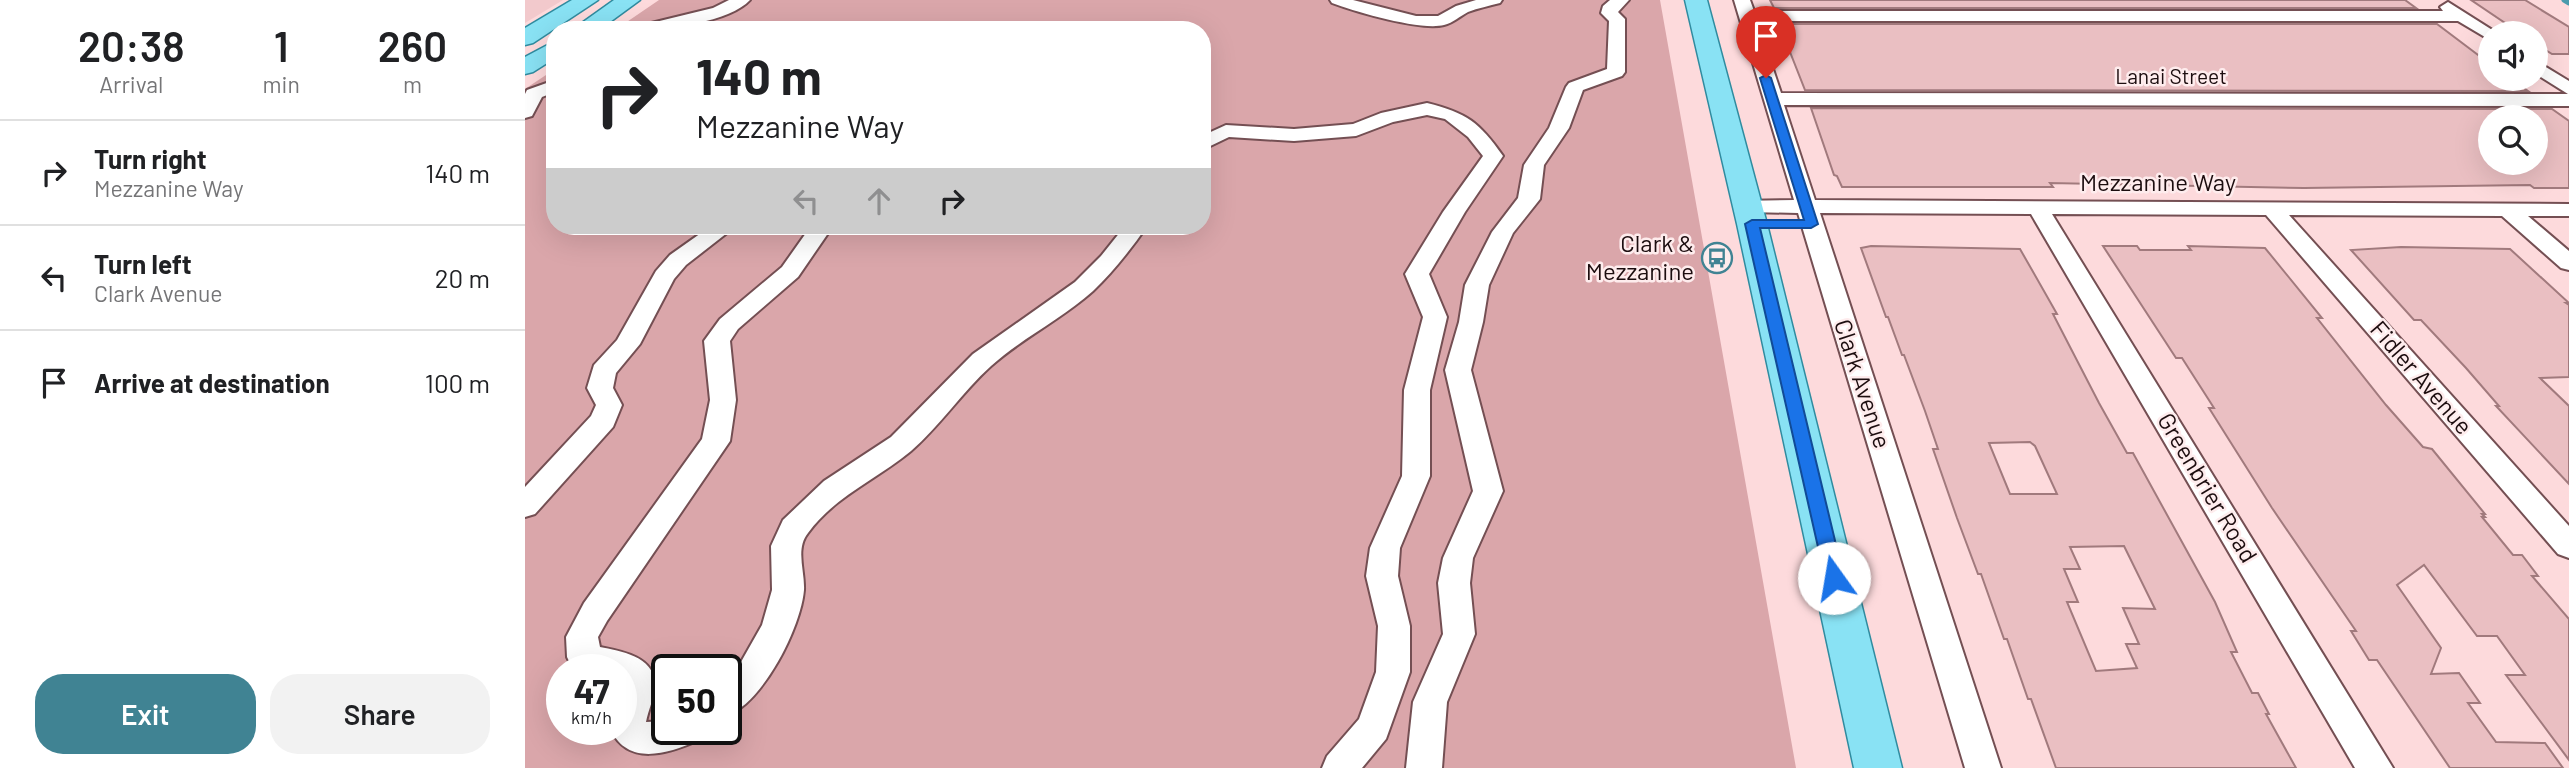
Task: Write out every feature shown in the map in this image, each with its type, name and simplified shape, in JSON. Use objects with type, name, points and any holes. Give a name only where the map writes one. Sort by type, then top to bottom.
[{"type":"main road","points":[[553,21],[587,0]]},
{"type":"main road","points":[[597,21],[629,0]]},
{"type":"main road","points":[[1696,0],[1750,215],[1878,768]]},
{"type":"main road","points":[[525,38],[546,25]]},
{"type":"main road","points":[[525,67],[546,54]]},
{"type":"street","points":[[680,21],[719,11],[742,0]]},
{"type":"street","points":[[1338,0],[1362,9],[1414,20],[1441,21],[1462,9],[1494,0]]},
{"type":"street","points":[[1425,768],[1430,702],[1459,634],[1454,583],[1458,558],[1487,491],[1458,370],[1477,285],[1503,232],[1529,199],[1534,164],[1559,128],[1575,87],[1616,72],[1618,56],[1614,37],[1617,19],[1609,13],[1611,6],[1621,0]]},
{"type":"street","points":[[2439,0],[2478,27]]},
{"type":"street","points":[[1744,8],[2462,16]]},
{"type":"street","name":"Clark Avenue","points":[[1744,8],[1983,768]]},
{"type":"street","points":[[2548,74],[2569,89]]},
{"type":"street","points":[[525,112],[534,94],[546,89]]},
{"type":"street","name":"Lanai Street","points":[[1772,99],[2569,100]]},
{"type":"street","points":[[1211,139],[1226,131],[1294,135],[1356,130],[1388,117],[1427,109],[1452,115],[1475,133],[1493,156],[1454,212],[1417,274],[1435,317],[1417,390],[1416,476],[1385,548],[1381,576],[1394,626],[1392,672],[1373,728],[1340,768]]},
{"type":"street","points":[[2508,210],[2569,262]]},
{"type":"street","name":"Mezzanine Way","points":[[2280,218],[2569,210]]},
{"type":"street","name":"Mezzanine Way","points":[[1750,215],[2280,218],[2569,227]]},
{"type":"street","name":"Greenbrier Road","points":[[2043,216],[2375,768]]},
{"type":"street","name":"Fidler Avenue","points":[[2280,218],[2569,546]]},
{"type":"street","points":[[525,506],[603,420],[609,405],[600,388],[603,371],[627,344],[664,276],[678,260],[713,235]]},
{"type":"street","points":[[742,684],[753,672],[778,626],[788,590],[786,545],[794,528],[834,488],[901,444],[982,360],[1083,287],[1109,261],[1129,235]]},
{"type":"lane","points":[[651,738],[638,738],[627,727],[638,683],[627,667],[584,657],[582,637],[595,612],[716,441],[723,400],[717,341],[729,324],[790,272],[816,235]]},
{"type":"shaded area","points":[[525,0],[563,0],[525,23]]},
{"type":"shaded area","points":[[659,0],[1660,0],[1796,768],[525,768],[525,89],[546,75],[546,235],[1211,235],[1211,21],[628,21]]},
{"type":"building","points":[[1770,0],[2405,0],[2416,8],[1774,8]]},
{"type":"building","points":[[2471,0],[2525,0],[2569,27],[2569,54],[2548,52],[2548,21],[2502,21]]},
{"type":"building","points":[[1779,24],[2437,24],[2478,55],[2478,91],[1805,90]]},
{"type":"building","points":[[1811,108],[2478,109],[2478,175],[2548,175],[2548,109],[2569,121],[2569,188],[2534,188],[2530,185],[2304,188],[2050,183],[2053,187],[1842,187],[1834,175]]},
{"type":"building","points":[[2103,246],[2137,246],[2140,250],[2191,250],[2188,246],[2265,248],[2322,318],[2317,318],[2386,405],[2423,447],[2432,449],[2485,514],[2482,514],[2485,517],[2482,517],[2513,555],[2522,555],[2538,576],[2532,576],[2569,619],[2569,760],[2506,675],[2525,675],[2497,636],[2477,636],[2424,565],[2397,585],[2441,648],[2431,674],[2459,673],[2480,703],[2468,703],[2496,742],[2545,743],[2563,768],[2450,768],[2377,660],[2369,660],[2351,631],[2356,631],[2272,508],[2209,408],[2214,408],[2182,358],[2176,358]]},
{"type":"building","points":[[2401,247],[2510,249],[2569,303],[2566,303],[2569,305],[2569,377],[2540,378],[2569,406],[2569,484],[2496,406],[2499,406],[2466,368],[2421,320],[2414,320],[2351,250]]},
{"type":"building","points":[[1861,248],[2020,249],[2057,314],[2053,314],[2099,403],[2127,453],[2133,453],[2215,602],[2237,652],[2231,652],[2252,693],[2258,693],[2269,714],[2266,714],[2296,768],[2056,768],[2031,699],[2028,699],[2007,639],[2004,639],[1957,518],[1933,449],[1938,449],[1925,411]],"holes":[[[2030,442],[2035,446],[2057,494],[2010,494],[1989,443]],[[2124,546],[2155,609],[2123,608],[2139,644],[2126,644],[2137,668],[2096,671],[2067,602],[2078,602],[2064,569],[2080,569],[2070,547]]]},
{"type":"waterway","points":[[2564,0],[2569,3]]},
{"type":"place","name":"Clark & Mezzanine","points":[[1717,258]]},
{"type":"route","points":[[1766,78],[1811,224],[1752,224],[1834,578]]}]
